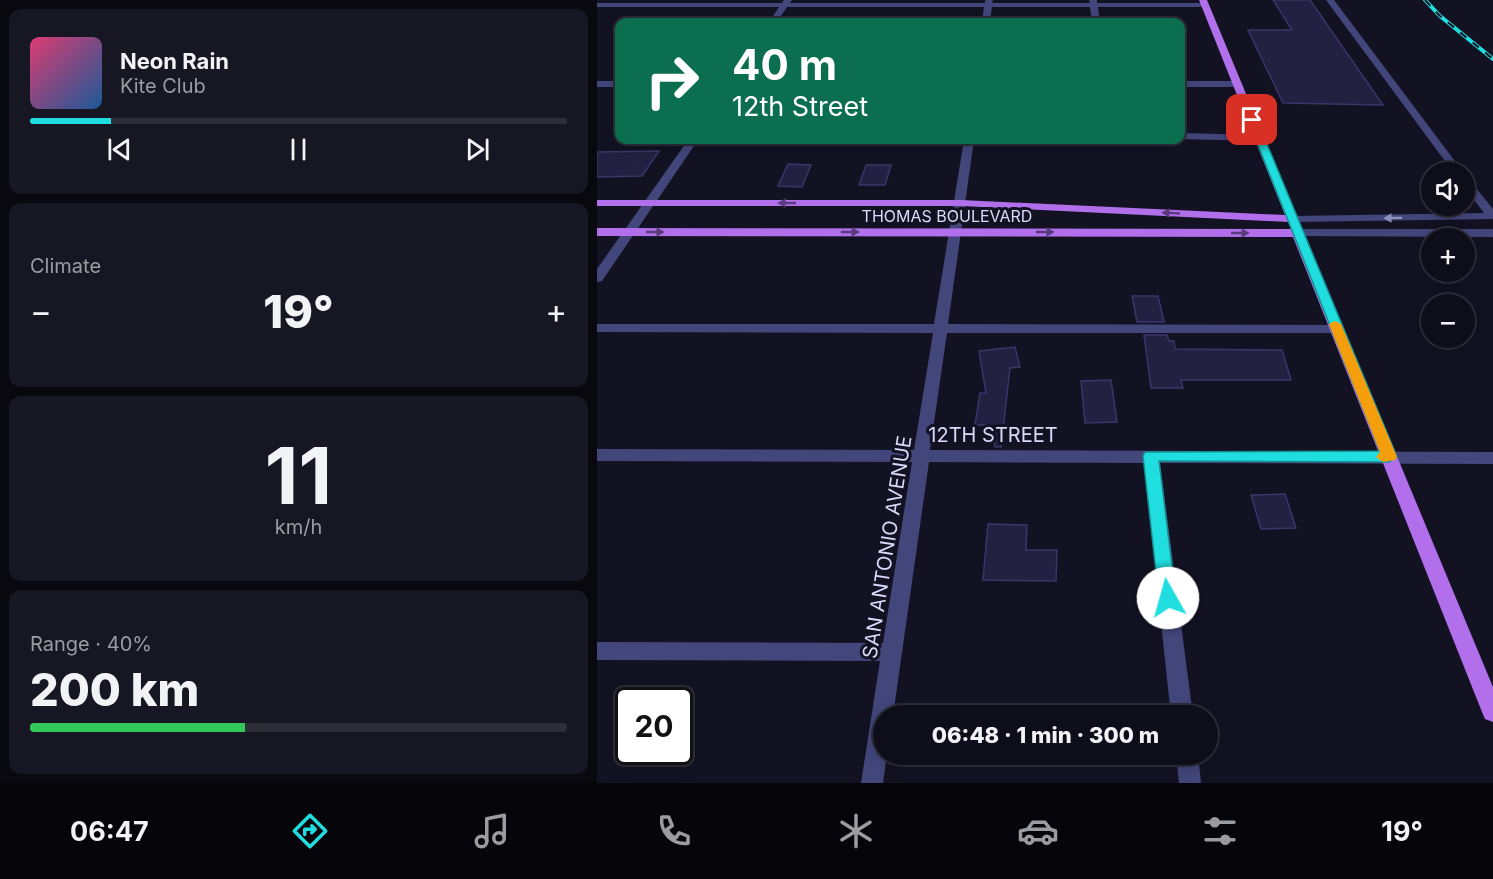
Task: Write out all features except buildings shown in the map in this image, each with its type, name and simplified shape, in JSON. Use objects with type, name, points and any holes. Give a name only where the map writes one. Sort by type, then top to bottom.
[{"type":"main road","points":[[1204,2],[1493,712]]},
{"type":"main road","name":"THOMAS BOULEVARD","points":[[597,203],[961,203],[1295,226]]},
{"type":"main road","name":"THOMAS BOULEVARD","points":[[597,232],[957,232],[1295,226]]},
{"type":"street","points":[[1330,0],[1451,162]]},
{"type":"street","points":[[776,18],[786,2]]},
{"type":"street","points":[[987,18],[989,2]]},
{"type":"street","points":[[1093,2],[1095,18]]},
{"type":"street","points":[[597,4],[1204,2]]},
{"type":"street","points":[[597,84],[615,84]]},
{"type":"street","points":[[1185,84],[1238,84]]},
{"type":"street","points":[[1185,136],[1260,138]]},
{"type":"street","points":[[597,278],[690,144]]},
{"type":"street","name":"SAN ANTONIO AVENUE","points":[[872,783],[968,144]]},
{"type":"street","points":[[1475,194],[1493,216]]},
{"type":"street","points":[[1295,226],[1493,216]]},
{"type":"street","points":[[1295,226],[1493,233]]},
{"type":"street","points":[[597,328],[1337,329]]},
{"type":"street","name":"12TH STREET","points":[[597,455],[1493,458]]},
{"type":"street","points":[[1151,456],[1181,705]]},
{"type":"street","points":[[597,651],[892,652]]},
{"type":"street","points":[[1188,765],[1190,783]]},
{"type":"railway","points":[[1425,0],[1440,16],[1493,59]]},
{"type":"slow traffic","points":[[1335,324],[1389,457],[1383,457]]},
{"type":"route","points":[[1168,598],[1151,456],[1389,457],[1252,120]]}]
